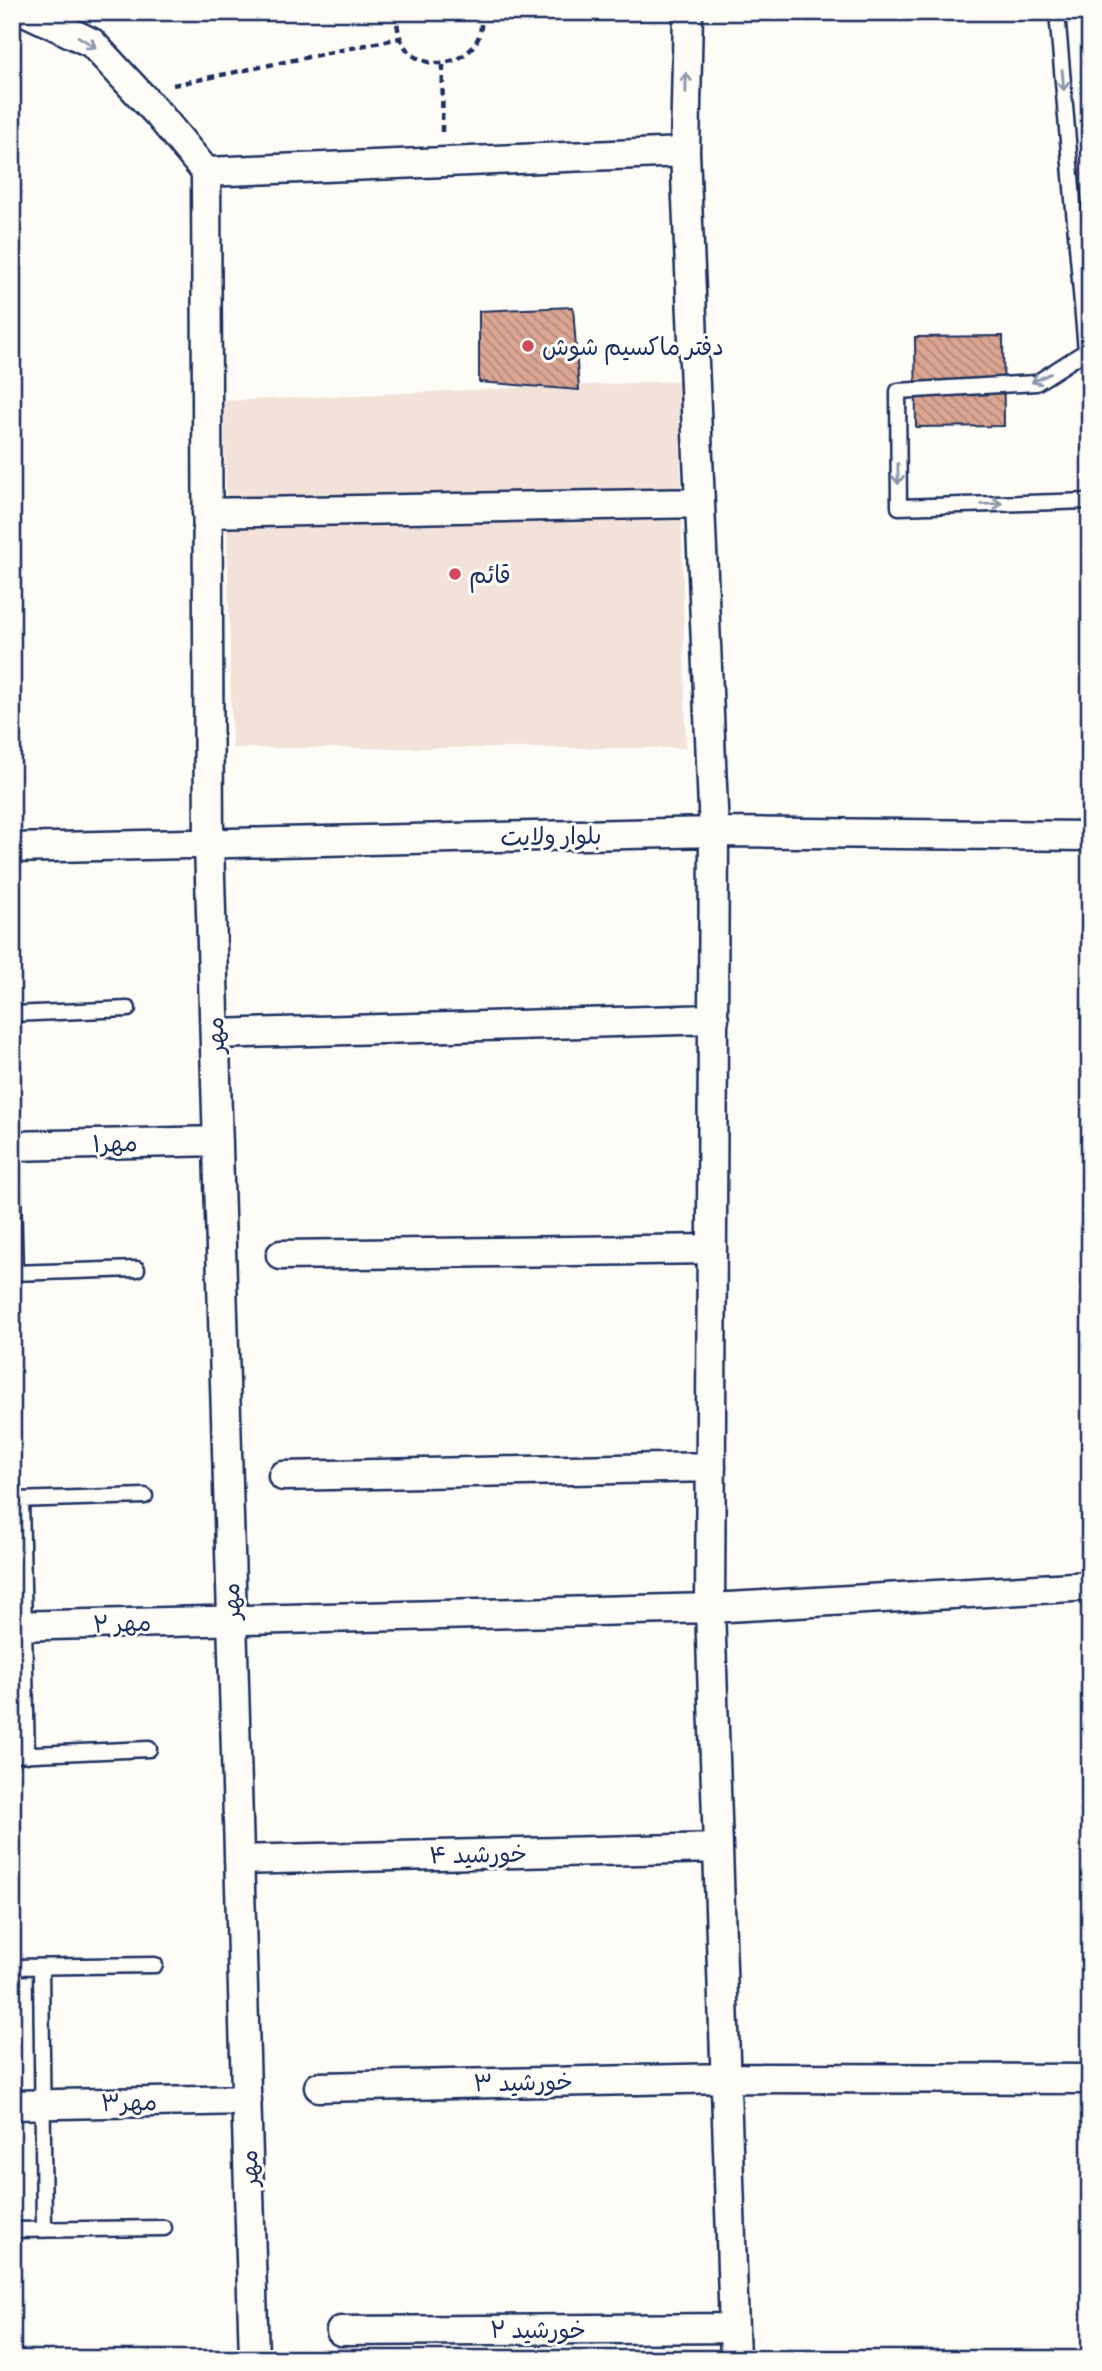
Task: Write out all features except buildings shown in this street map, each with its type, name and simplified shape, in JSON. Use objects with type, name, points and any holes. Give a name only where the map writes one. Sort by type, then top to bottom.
[{"type":"street","points":[[27,12],[92,43],[206,172],[685,152]]},
{"type":"street","points":[[688,12],[685,152],[715,832],[710,1608],[735,2359]]},
{"type":"street","name":"مهر","points":[[206,172],[209,844],[254,2359]]},
{"type":"street","points":[[207,513],[700,503]]},
{"type":"street","name":"بلوار ولایت","points":[[12,848],[715,832],[1090,836]]},
{"type":"street","points":[[215,1034],[714,1019]]},
{"type":"street","name":"مهر۱","points":[[12,1146],[218,1141]]},
{"type":"street","points":[[281,1255],[712,1249]]},
{"type":"street","points":[[283,1476],[711,1467]]},
{"type":"street","name":"مهر ۲","points":[[18,1626],[710,1608],[1090,1586]]},
{"type":"street","name":"خورشید ۴","points":[[239,1860],[717,1848]]},
{"type":"street","name":"خورشید ۳","points":[[319,2087],[726,2078],[1090,2079]]},
{"type":"street","name":"مهر۳","points":[[12,2105],[247,2100]]},
{"type":"street","name":"خورشید ۲","points":[[341,2331],[734,2328]]},
{"type":"lane","points":[[1057,12],[1086,351],[1036,383],[898,391],[899,507],[1090,501]]},
{"type":"lane","points":[[12,1014],[128,1009]]},
{"type":"lane","points":[[12,1153],[14,1273],[137,1269]]},
{"type":"lane","points":[[145,1496],[16,1500],[19,1755],[149,1749]]},
{"type":"lane","points":[[12,1968],[155,1965]]},
{"type":"lane","points":[[41,1967],[44,2230]]},
{"type":"lane","points":[[12,2230],[164,2228]]},
{"type":"path","points":[[398,12],[400,38],[412,54],[430,63],[450,63],[468,53],[479,36],[480,14],[499,12]]},
{"type":"path","points":[[137,92],[400,38]]},
{"type":"path","points":[[442,162],[443,63]]},
{"type":"shaded area","name":"قائم","points":[[679,381],[686,748],[232,748],[224,401]]},
{"type":"place","name":"دفتر ماکسیم شوش","points":[[528,346]]},
{"type":"place","name":"قائم","points":[[455,574]]}]
